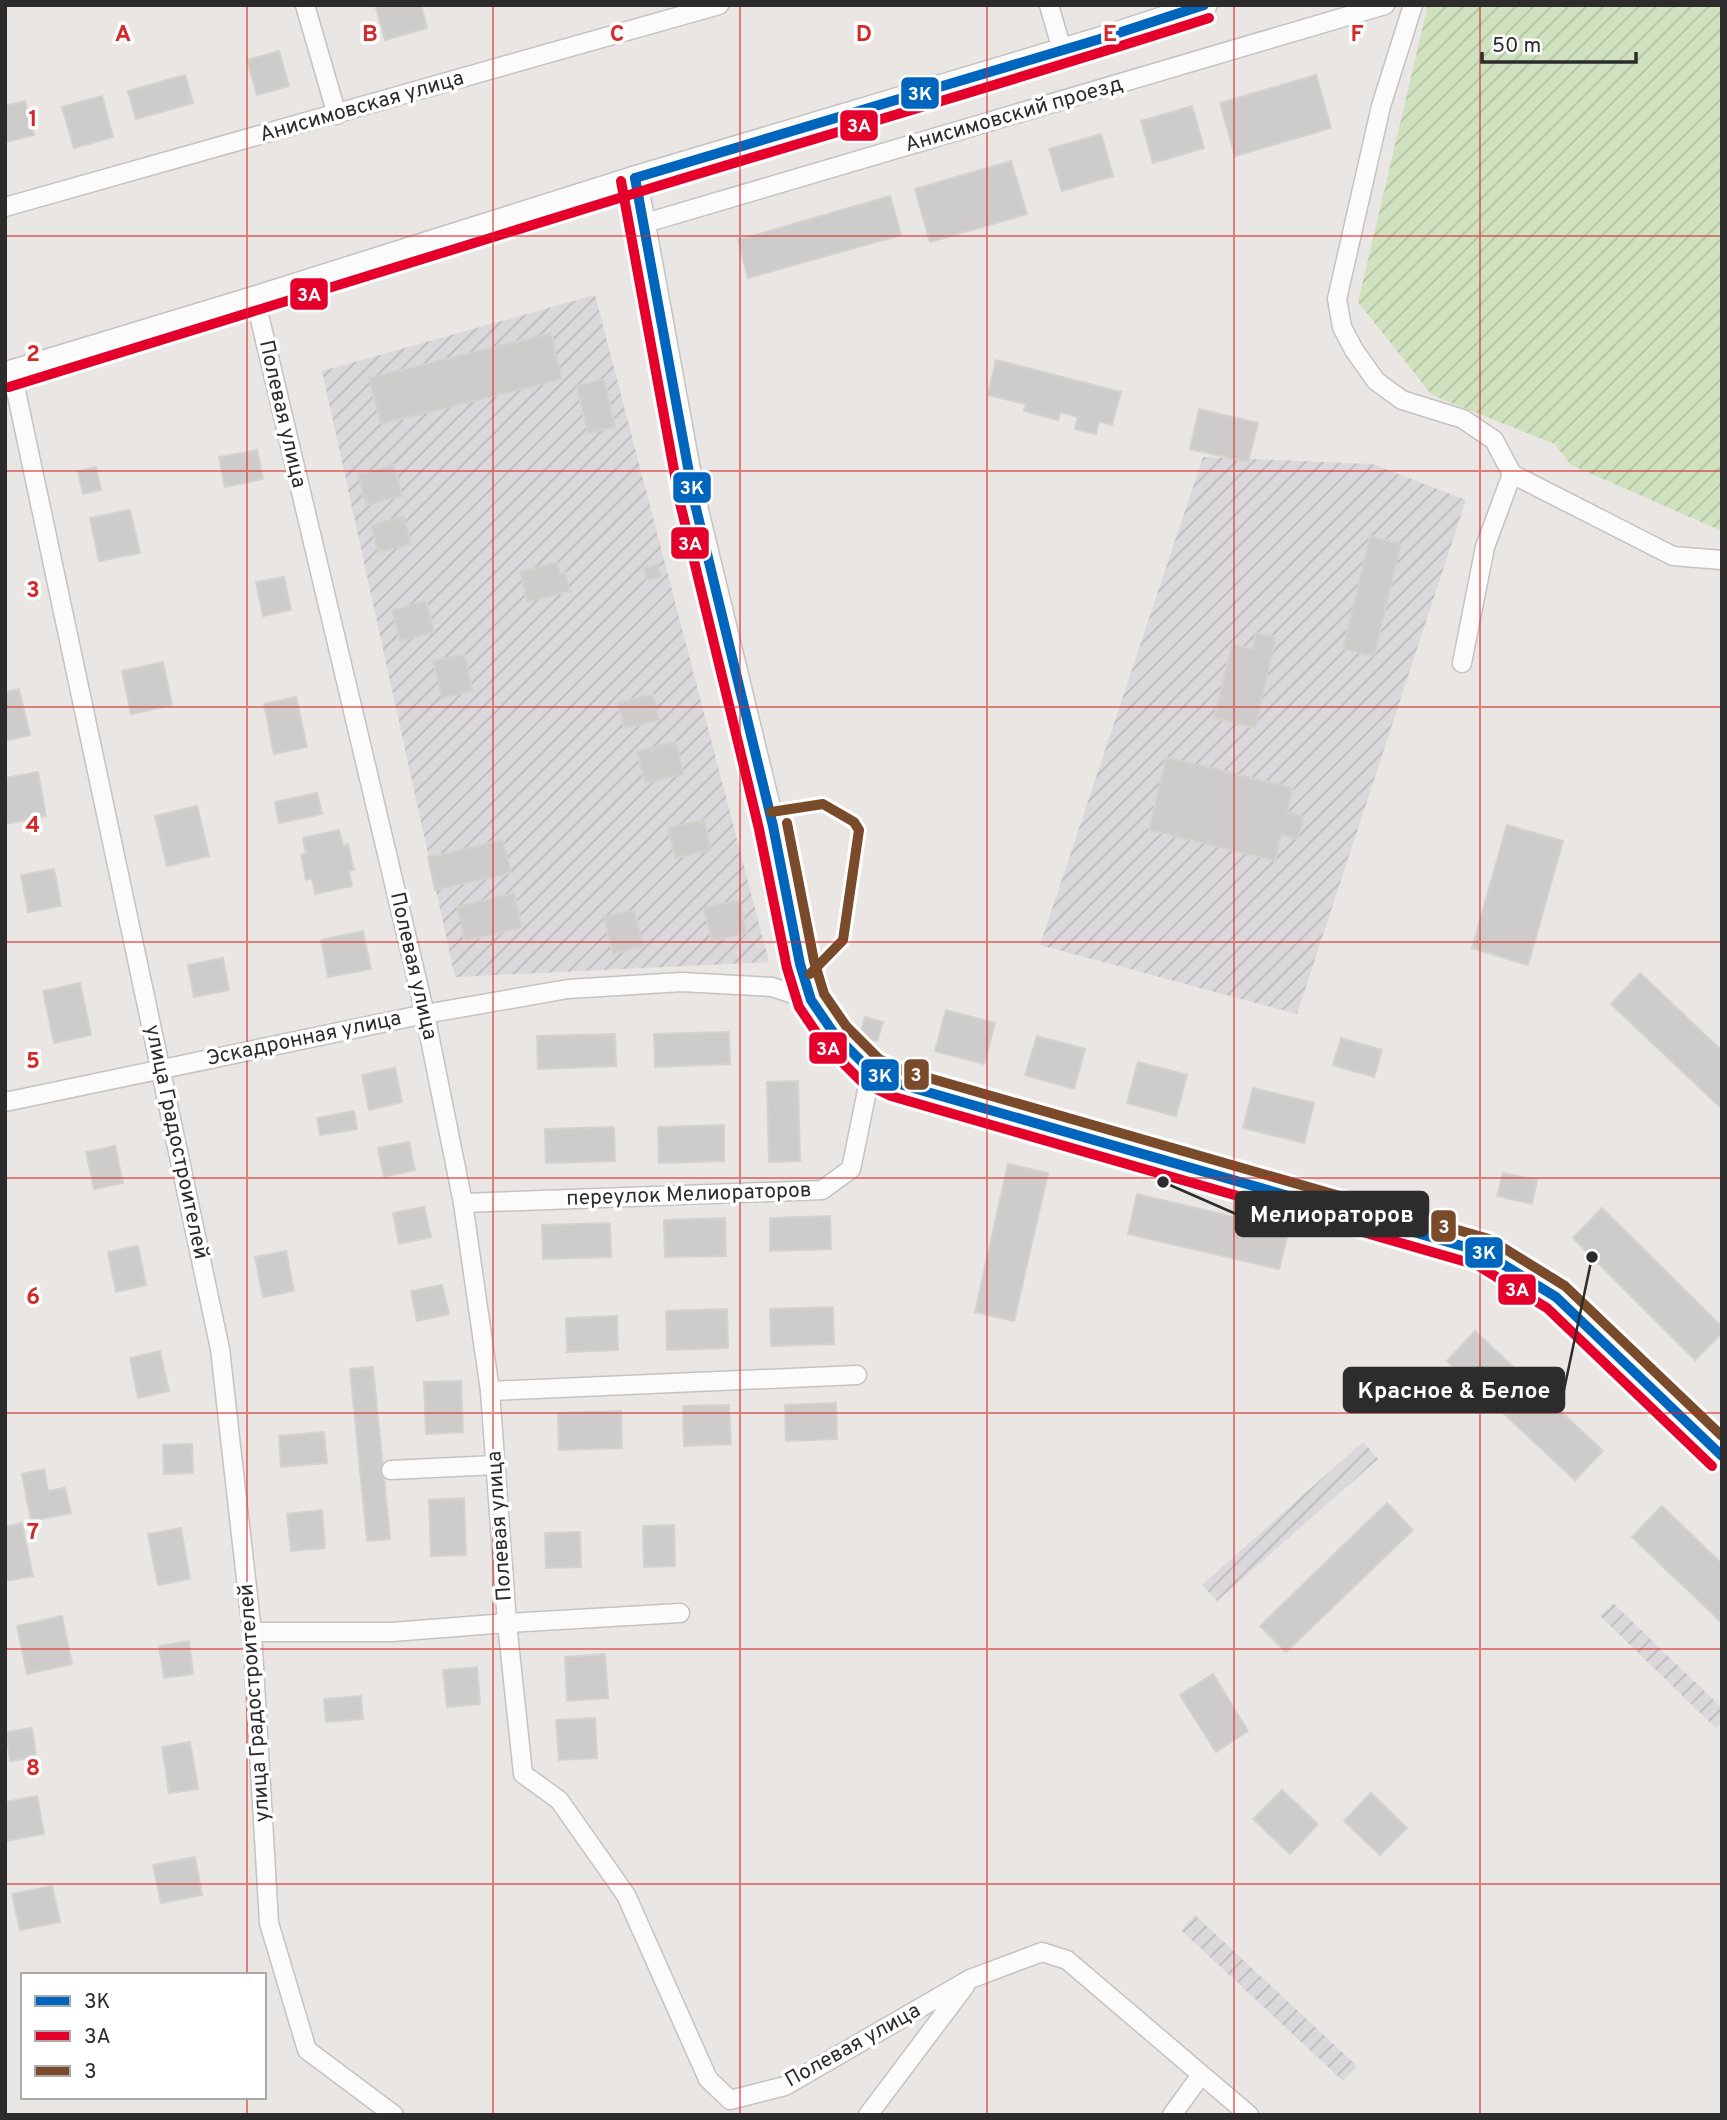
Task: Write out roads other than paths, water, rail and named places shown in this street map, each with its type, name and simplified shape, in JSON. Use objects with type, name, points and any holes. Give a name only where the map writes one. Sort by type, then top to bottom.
[{"type":"street","points":[[305,5],[337,115]]},
{"type":"street","name":"Анисимовская улица","points":[[5,207],[719,5]]},
{"type":"street","points":[[1049,5],[1062,50]]},
{"type":"street","points":[[9,373],[635,178],[1205,5]]},
{"type":"street","name":"Анисимовский проезд","points":[[642,224],[1385,5]]},
{"type":"street","points":[[1413,5],[1381,106],[1337,299],[1342,327],[1354,350],[1376,381],[1402,400],[1463,419],[1494,440],[1512,474],[1672,556],[1722,560]]},
{"type":"street","points":[[635,178],[694,500],[773,826],[800,964],[811,1000],[835,1035],[871,1071],[896,1083],[1483,1252],[1556,1297],[1722,1456]]},
{"type":"street","name":"Полевая улица","points":[[255,298],[425,1014],[463,1203],[490,1391],[507,1623],[523,1774],[559,1800],[626,1895],[708,2079],[730,2100],[785,2086],[970,1979],[1042,1952],[1067,1960],[1248,2115]]},
{"type":"street","name":"улица Градостроителей","points":[[9,373],[220,1349],[253,1632],[269,1923],[307,2050],[394,2115]]},
{"type":"street","points":[[1462,663],[1485,547],[1512,474]]},
{"type":"street","name":"Эскадронная улица","points":[[5,1102],[425,1014],[568,989],[682,982],[772,986],[811,1000]]},
{"type":"street","name":"переулок Мелиораторов","points":[[463,1203],[822,1190],[851,1169],[871,1071]]},
{"type":"street","points":[[490,1391],[857,1375]]},
{"type":"street","points":[[391,1470],[496,1465]]},
{"type":"street","points":[[253,1632],[392,1632],[680,1613]]},
{"type":"street","points":[[868,2115],[970,1979]]},
{"type":"street","points":[[1172,2115],[1201,2075]]},
{"type":"place","name":"Мелиораторов","points":[[1163,1182]]},
{"type":"place","name":"Красное & Белое","points":[[1592,1257]]}]
